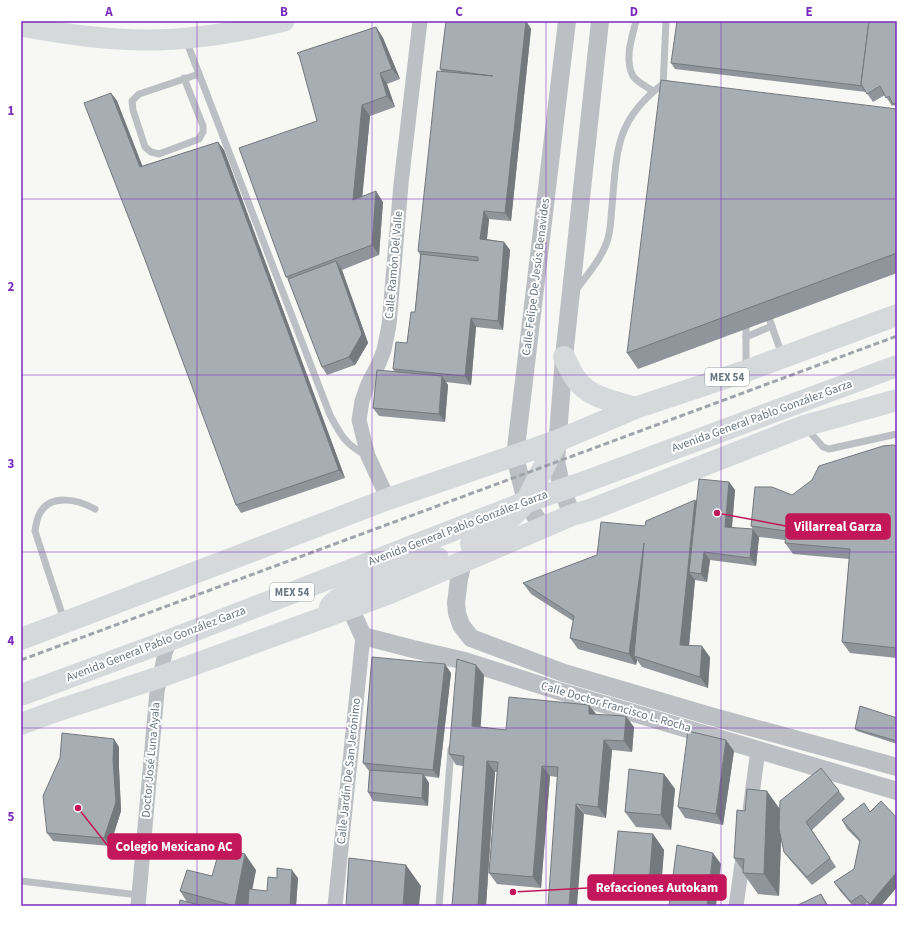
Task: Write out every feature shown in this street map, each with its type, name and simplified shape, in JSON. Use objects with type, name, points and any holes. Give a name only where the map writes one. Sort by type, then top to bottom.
[{"type":"main road","points":[[21,26],[85,36],[119,39],[185,38],[284,21]]},
{"type":"main road","name":"MEX 54","points":[[21,639],[388,499],[558,441],[635,408],[746,371],[897,315]]},
{"type":"main road","points":[[564,357],[576,380],[586,389],[597,396],[635,408]]},
{"type":"main road","name":"Avenida General Pablo González Garza","points":[[21,695],[170,640],[526,502],[897,366]]},
{"type":"main road","name":"Avenida General Pablo González Garza","points":[[21,724],[56,711],[160,678],[350,608],[463,562],[572,515],[590,510],[804,426],[897,400]]},
{"type":"main road","points":[[322,618],[332,603],[340,597],[383,577],[456,552],[498,531],[526,502],[558,441]]},
{"type":"street","name":"Calle Ramón Del Valle","points":[[388,499],[368,456],[359,420],[362,400],[368,384],[380,363],[389,326],[401,184],[420,21]]},
{"type":"street","name":"Calle Felipe De Jesús Benavides","points":[[543,528],[526,502],[515,456],[567,21]]},
{"type":"street","points":[[572,515],[562,489],[556,461],[569,299],[600,21]]},
{"type":"street","points":[[463,562],[457,590],[456,608],[461,625],[471,638],[464,661]]},
{"type":"street","points":[[350,608],[363,636]]},
{"type":"street","name":"Calle Doctor Francisco L. Rocha","points":[[363,636],[464,661],[558,691],[897,791]]},
{"type":"street","name":"Calle Jardín De San Jerónimo","points":[[335,906],[363,636]]},
{"type":"street","name":"Calle Doctor Francisco L. Rocha","points":[[471,638],[564,673],[710,716],[897,767]]},
{"type":"street","name":"Doctor José Luna Ayala","points":[[139,901],[157,692],[165,653],[170,640]]},
{"type":"street","points":[[558,691],[564,673]]},
{"type":"street","points":[[707,734],[710,716]]},
{"type":"street","points":[[736,906],[758,750]]},
{"type":"lane","points":[[636,21],[630,44],[629,63],[633,77],[653,91]]},
{"type":"lane","points":[[663,91],[666,21]]},
{"type":"lane","points":[[185,38],[330,415],[344,440],[356,450],[368,456]]},
{"type":"lane","points":[[184,78],[203,126],[203,132],[199,138],[159,154],[150,152],[145,147],[133,110],[132,101],[138,94],[184,78],[199,74]]},
{"type":"lane","points":[[569,299],[603,251],[609,234],[617,151],[623,130],[633,113],[653,91],[664,83],[679,85]]},
{"type":"lane","points":[[769,318],[783,357]]},
{"type":"lane","points":[[746,337],[772,326]]},
{"type":"lane","points":[[746,327],[746,371]]},
{"type":"lane","points":[[804,426],[823,447],[829,449],[897,434]]},
{"type":"lane","points":[[65,623],[35,531],[37,520],[41,511],[50,503],[62,499],[85,503],[95,509]]},
{"type":"lane","points":[[439,906],[451,744]]},
{"type":"lane","points":[[21,881],[139,901]]},
{"type":"building","points":[[446,21],[526,21],[505,213],[484,211],[480,239],[504,242],[498,321],[471,318],[465,376],[393,369],[396,342],[407,343],[411,312],[415,312],[421,254],[478,261],[478,257],[418,251],[437,71],[493,76],[440,69]]},
{"type":"building","points":[[677,21],[869,21],[861,84],[863,86],[671,63]]},
{"type":"building","points":[[869,21],[897,21],[897,102],[893,104],[889,96],[886,98],[880,86],[867,94],[861,84]]},
{"type":"building","points":[[376,27],[392,69],[380,73],[387,96],[362,105],[353,200],[376,191],[372,245],[286,277],[239,148],[317,121],[299,55],[297,53]]},
{"type":"building","points":[[661,80],[897,109],[897,253],[627,353]]},
{"type":"building","points":[[111,93],[140,167],[218,142],[339,470],[236,505],[144,257],[84,103]]},
{"type":"building","points":[[336,261],[362,334],[349,357],[322,367],[288,279]]},
{"type":"building","points":[[377,370],[442,376],[439,414],[373,408]]},
{"type":"building","points":[[883,446],[897,446],[897,648],[842,642],[850,549],[785,543],[786,531],[751,526],[755,487],[772,487],[792,495],[812,480],[819,466]]},
{"type":"building","points":[[699,479],[729,482],[725,527],[753,529],[750,558],[704,552],[701,574],[689,572]]},
{"type":"building","points":[[695,500],[680,645],[702,646],[700,677],[634,656],[644,543],[629,654],[570,638],[574,616],[523,583],[597,555],[601,522],[645,526],[646,521]]},
{"type":"building","points":[[372,657],[445,664],[433,770],[363,763]]},
{"type":"building","points":[[457,659],[476,665],[472,726],[506,730],[509,697],[589,705],[589,714],[626,716],[624,741],[604,740],[598,807],[576,804],[569,906],[548,906],[558,767],[542,766],[533,877],[489,873],[498,762],[487,761],[478,906],[452,906],[464,756],[449,754]]},
{"type":"building","points":[[860,706],[897,718],[897,741],[855,729]]},
{"type":"building","points":[[688,731],[726,740],[716,814],[678,807]]},
{"type":"building","points":[[62,733],[114,739],[113,760],[116,802],[104,838],[47,833],[43,796],[60,758]]},
{"type":"building","points":[[821,768],[839,791],[806,822],[830,858],[807,877],[784,852],[779,829],[780,801]]},
{"type":"building","points":[[629,769],[664,774],[661,815],[625,812]]},
{"type":"building","points":[[370,770],[423,774],[422,798],[368,792]]},
{"type":"building","points":[[747,789],[767,791],[764,874],[743,873],[744,859],[734,858],[737,810],[745,811]]},
{"type":"building","points":[[881,801],[897,818],[896,873],[870,904],[861,895],[851,902],[834,882],[854,869],[860,840],[842,820],[864,803],[870,812]]},
{"type":"building","points":[[618,831],[653,834],[649,884],[613,881]]},
{"type":"building","points":[[677,845],[713,853],[707,906],[669,906]]},
{"type":"building","points":[[220,848],[245,854],[235,906],[180,891],[187,870],[212,876]]},
{"type":"building","points":[[349,858],[406,865],[403,906],[346,906]]},
{"type":"building","points":[[277,868],[292,870],[290,906],[248,906],[249,889],[267,891],[268,877],[277,878]]},
{"type":"building","points":[[821,894],[827,906],[796,906]]},
{"type":"building","points":[[180,900],[203,906],[179,906]]},
{"type":"railway","points":[[21,660],[897,336]]},
{"type":"place","name":"Villarreal Garza","points":[[717,513]]},
{"type":"place","name":"Colegio Mexicano AC","points":[[78,808]]},
{"type":"place","name":"Refacciones Autokam","points":[[513,892]]}]
